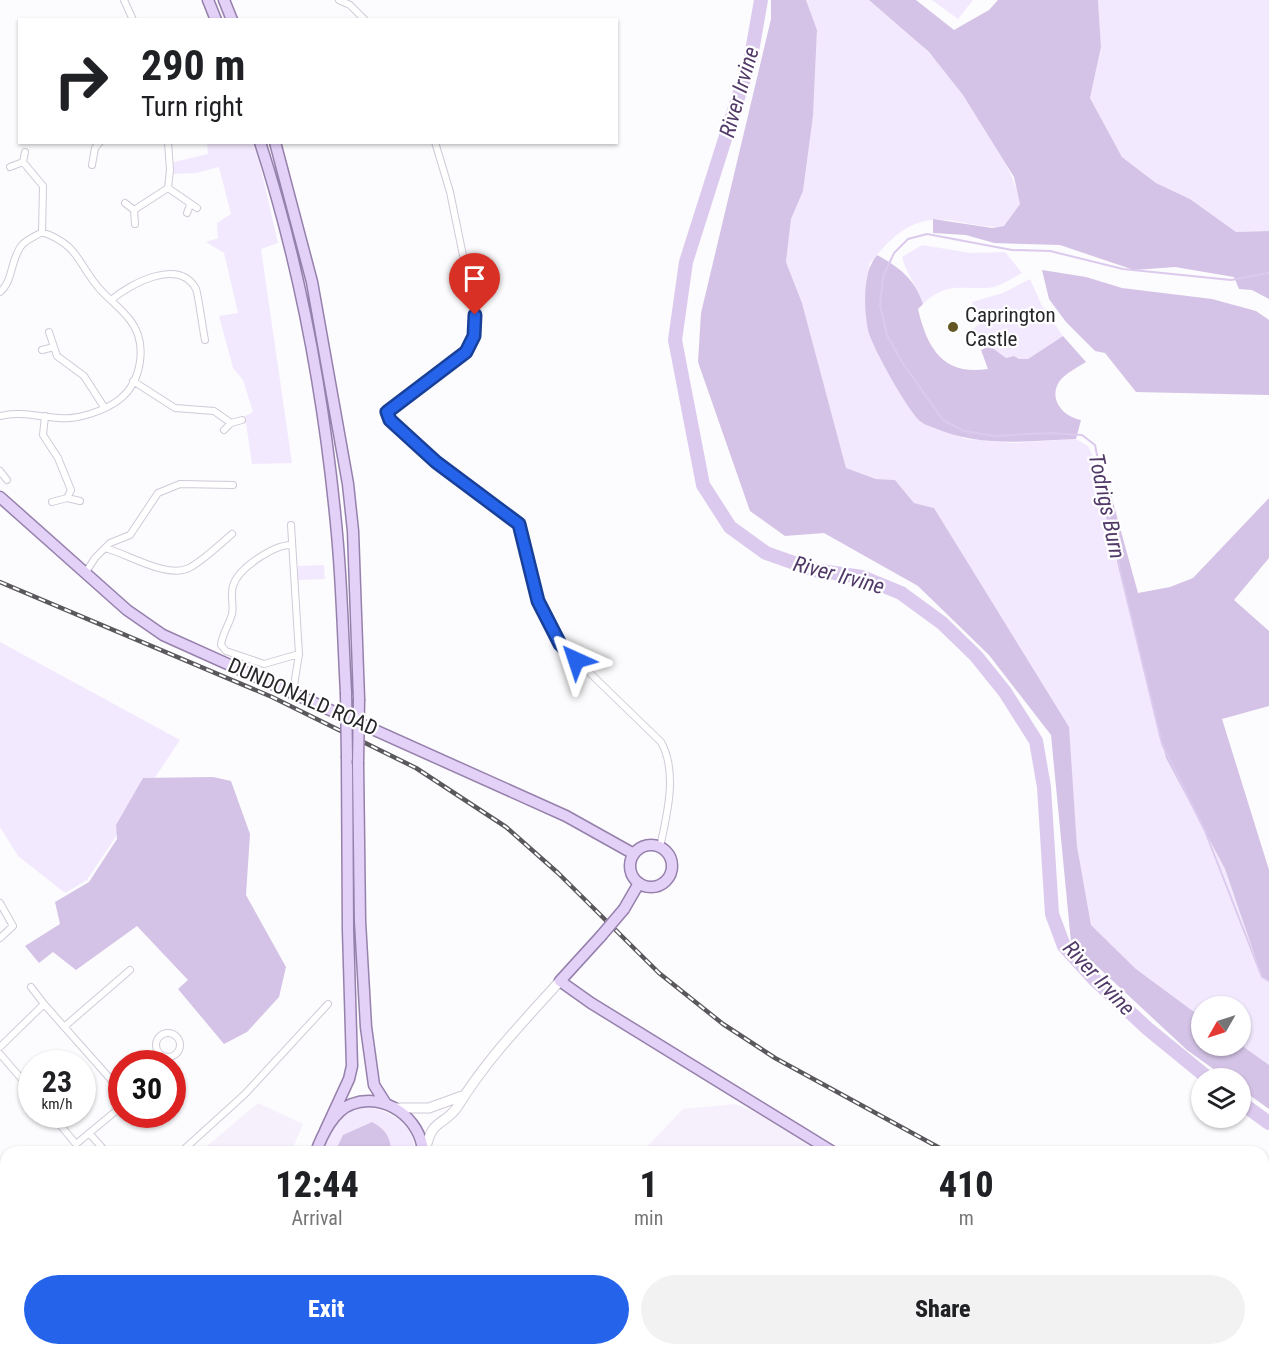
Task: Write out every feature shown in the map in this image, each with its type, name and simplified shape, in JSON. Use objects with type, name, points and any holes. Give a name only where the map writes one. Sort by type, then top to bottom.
[{"type":"main road","points":[[208,0],[215,18]]},
{"type":"main road","points":[[224,0],[231,18]]},
{"type":"main road","points":[[261,144],[298,281],[316,383],[337,534],[346,693],[348,930],[352,1066],[349,1079],[319,1146]]},
{"type":"main road","points":[[276,144],[312,282],[348,484],[353,531],[359,699],[360,921],[366,1027],[374,1085],[391,1106],[413,1124],[422,1146]]},
{"type":"main road","name":"DUNDONALD ROAD","points":[[0,497],[127,610],[163,635],[566,816],[634,854]]},
{"type":"main road","points":[[646,846],[660,847],[671,858],[670,874],[660,885],[651,887],[639,883],[631,870],[634,854],[646,846]]},
{"type":"main road","points":[[425,1146],[429,1131],[457,1107],[462,1096],[624,909],[639,883]]},
{"type":"main road","points":[[560,981],[601,1010],[823,1146]]},
{"type":"main road","points":[[326,1131],[338,1114],[350,1104],[366,1101],[391,1106],[429,1108],[462,1096]]},
{"type":"street","points":[[124,0],[132,18]]},
{"type":"street","points":[[339,0],[351,5],[363,18]]},
{"type":"street","points":[[168,144],[170,170],[168,188]]},
{"type":"street","points":[[436,144],[450,192],[475,315],[474,336],[466,352],[387,412],[390,420],[436,462],[519,524],[538,601],[560,644],[661,742],[668,754],[669,808],[660,847]]},
{"type":"street","points":[[92,165],[97,145]]},
{"type":"street","points":[[23,162],[25,152]]},
{"type":"street","points":[[10,167],[23,162]]},
{"type":"street","points":[[23,162],[43,186],[42,232]]},
{"type":"street","points":[[168,188],[193,206],[187,213]]},
{"type":"street","points":[[134,210],[168,188]]},
{"type":"street","points":[[125,203],[134,210],[135,224]]},
{"type":"street","points":[[0,292],[7,286],[21,245],[42,232]]},
{"type":"street","points":[[0,416],[25,413],[62,419],[91,413],[120,399],[133,381],[141,362],[139,339],[131,321],[82,265],[75,251],[62,239],[42,232]]},
{"type":"street","points":[[111,300],[129,286],[169,273],[188,279],[197,291],[205,340]]},
{"type":"street","points":[[49,332],[57,356],[84,376],[104,407]]},
{"type":"street","points":[[42,350],[54,347]]},
{"type":"street","points":[[133,381],[175,408],[214,411],[231,423]]},
{"type":"street","points":[[45,416],[43,435],[66,475],[71,490],[67,498]]},
{"type":"street","points":[[224,430],[231,423],[242,420]]},
{"type":"street","points":[[0,471],[7,480]]},
{"type":"street","points":[[86,572],[105,548],[130,535],[158,493],[180,484],[233,485]]},
{"type":"street","points":[[52,502],[67,498],[80,501]]},
{"type":"street","points":[[291,525],[299,654],[293,692]]},
{"type":"street","points":[[105,548],[166,570],[181,571],[190,567],[232,534]]},
{"type":"street","points":[[292,545],[282,544],[270,551],[237,578],[232,587],[233,612],[221,645],[226,651],[264,664],[299,654]]},
{"type":"street","points":[[0,903],[13,926],[0,938]]},
{"type":"street","points":[[64,1027],[130,970]]},
{"type":"street","points":[[32,987],[44,1005],[108,1076]]},
{"type":"street","points":[[188,1146],[245,1094],[327,1004]]},
{"type":"street","points":[[0,1047],[44,1005]]},
{"type":"street","points":[[0,1054],[18,1075]]},
{"type":"street","points":[[63,1128],[76,1144],[108,1118]]},
{"type":"street","points":[[90,1133],[101,1146]]},
{"type":"shaded area","points":[[771,0],[806,0],[817,30],[813,116],[803,191],[791,219],[786,262],[802,303],[846,468],[876,479],[895,480],[914,503],[934,508],[1069,727],[1077,846],[1091,925],[1136,969],[1191,1010],[1191,1053],[1071,942],[1051,735],[989,655],[918,586],[824,533],[785,536],[750,511],[698,362],[701,313],[771,19]]},
{"type":"shaded area","points":[[806,0],[869,0],[914,38],[955,83],[996,145],[1016,186],[1020,204],[1004,226],[995,227],[943,220],[924,221],[914,224],[897,235],[869,264],[889,374],[920,421],[966,439],[1013,443],[1076,439],[1088,446],[1094,459],[1166,758],[1225,869],[1262,977],[1269,981],[1269,1065],[1251,1052],[1251,996],[1191,996],[1191,1010],[1136,969],[1091,925],[1077,846],[1068,727],[934,508],[914,503],[895,480],[876,479],[846,468],[802,303],[786,262],[791,219],[803,191],[813,116],[817,30]]},
{"type":"shaded area","points":[[869,0],[916,0],[954,30],[989,10],[998,0],[1098,0],[1101,47],[1090,98],[1122,157],[1156,183],[1190,199],[1236,232],[1269,231],[1269,299],[1252,290],[1239,289],[1234,277],[1175,267],[1134,270],[1060,245],[994,243],[966,235],[933,233],[933,219],[992,228],[1004,226],[1020,204],[1014,177],[963,95],[929,52]]},
{"type":"shaded area","points":[[932,0],[973,0],[958,19]]},
{"type":"shaded area","points":[[1098,0],[1269,0],[1269,231],[1236,232],[1190,199],[1156,183],[1122,157],[1090,98],[1101,47]]},
{"type":"shaded area","points":[[207,144],[254,144],[258,156],[278,243],[261,249],[292,463],[252,464],[245,416],[253,412],[243,380],[233,368],[219,316],[238,313],[224,253],[206,242],[218,238],[217,223],[231,214],[219,167],[196,173],[173,174],[174,162],[208,154]]},
{"type":"shaded area","points":[[922,245],[971,253],[1005,252],[1022,273],[992,287],[953,288],[939,292],[923,304],[902,257]]},
{"type":"shaded area","points":[[877,255],[899,269],[916,287],[923,304],[918,309],[926,336],[940,356],[959,368],[988,369],[981,350],[990,346],[1006,358],[1014,356],[1019,359],[1028,359],[1063,336],[1086,362],[1064,376],[1059,382],[1055,395],[1064,411],[1081,420],[1076,439],[985,441],[950,434],[920,421],[907,405],[891,377],[868,330],[865,291],[872,262]]},
{"type":"shaded area","points":[[1042,270],[1086,277],[1122,288],[1212,299],[1256,311],[1269,320],[1269,395],[1136,392],[1105,353],[1095,351],[1066,322],[1049,299]]},
{"type":"shaded area","points":[[1030,279],[1042,306],[1063,336],[1028,359],[1019,360],[1014,356],[1006,358],[990,346],[985,337],[978,339],[972,329],[979,325],[972,302],[1003,293]]},
{"type":"shaded area","points":[[1111,495],[1138,593],[1170,587],[1193,578],[1269,498],[1269,558],[1234,600],[1269,631],[1269,706],[1222,719],[1269,870],[1269,981],[1262,977],[1225,869],[1166,758],[1101,496]]},
{"type":"shaded area","points":[[324,565],[325,579],[298,580],[298,566]]},
{"type":"shaded area","points":[[0,642],[180,740],[87,880],[65,893],[18,856],[0,827]]},
{"type":"shaded area","points":[[213,777],[231,781],[250,834],[246,895],[286,967],[279,997],[247,1032],[224,1044],[178,989],[188,980],[137,926],[76,970],[53,952],[39,963],[25,946],[60,924],[55,902],[89,882],[117,839],[116,825],[143,778]]},
{"type":"shaded area","points":[[1251,1052],[1269,1065],[1269,1109],[1251,1096],[1251,1068],[1212,1068],[1195,1056],[1251,1056]]},
{"type":"shaded area","points":[[258,1103],[303,1124],[294,1146],[207,1146]]},
{"type":"shaded area","points":[[735,1104],[759,1114],[811,1146],[648,1146],[683,1109]]},
{"type":"shaded area","points":[[367,1106],[385,1112],[406,1127],[414,1146],[325,1146],[328,1136],[343,1114]]},
{"type":"shaded area","points":[[372,1122],[386,1134],[390,1146],[338,1146],[343,1135]]},
{"type":"waterway","name":"River Irvine","points":[[761,0],[751,57],[686,262],[675,340],[703,485],[730,527],[766,553],[814,570],[862,577],[901,593],[942,623],[976,656],[1005,692],[1036,741],[1044,787],[1052,914],[1064,946],[1094,979],[1148,1029],[1196,1068]]},
{"type":"waterway","name":"Todrigs Burn","points":[[1269,273],[1231,280],[1123,269],[1050,251],[1012,250],[927,234],[908,239],[894,253],[883,277],[880,305],[887,335],[902,362],[943,420],[964,431],[995,436],[1050,433],[1082,435],[1095,445],[1120,570],[1162,744],[1205,831],[1262,977],[1269,981]]},
{"type":"waterway","name":"River Irvine","points":[[1251,1110],[1269,1123]]},
{"type":"railway","points":[[0,582],[272,697],[416,768],[506,827],[558,873],[659,973],[723,1024],[775,1058],[936,1146]]},
{"type":"place","name":"Caprington Castle","points":[[953,327]]},
{"type":"route","points":[[475,315],[474,336],[466,352],[387,412],[390,420],[414,439],[436,462],[519,524],[538,601],[560,644],[576,660]]}]
